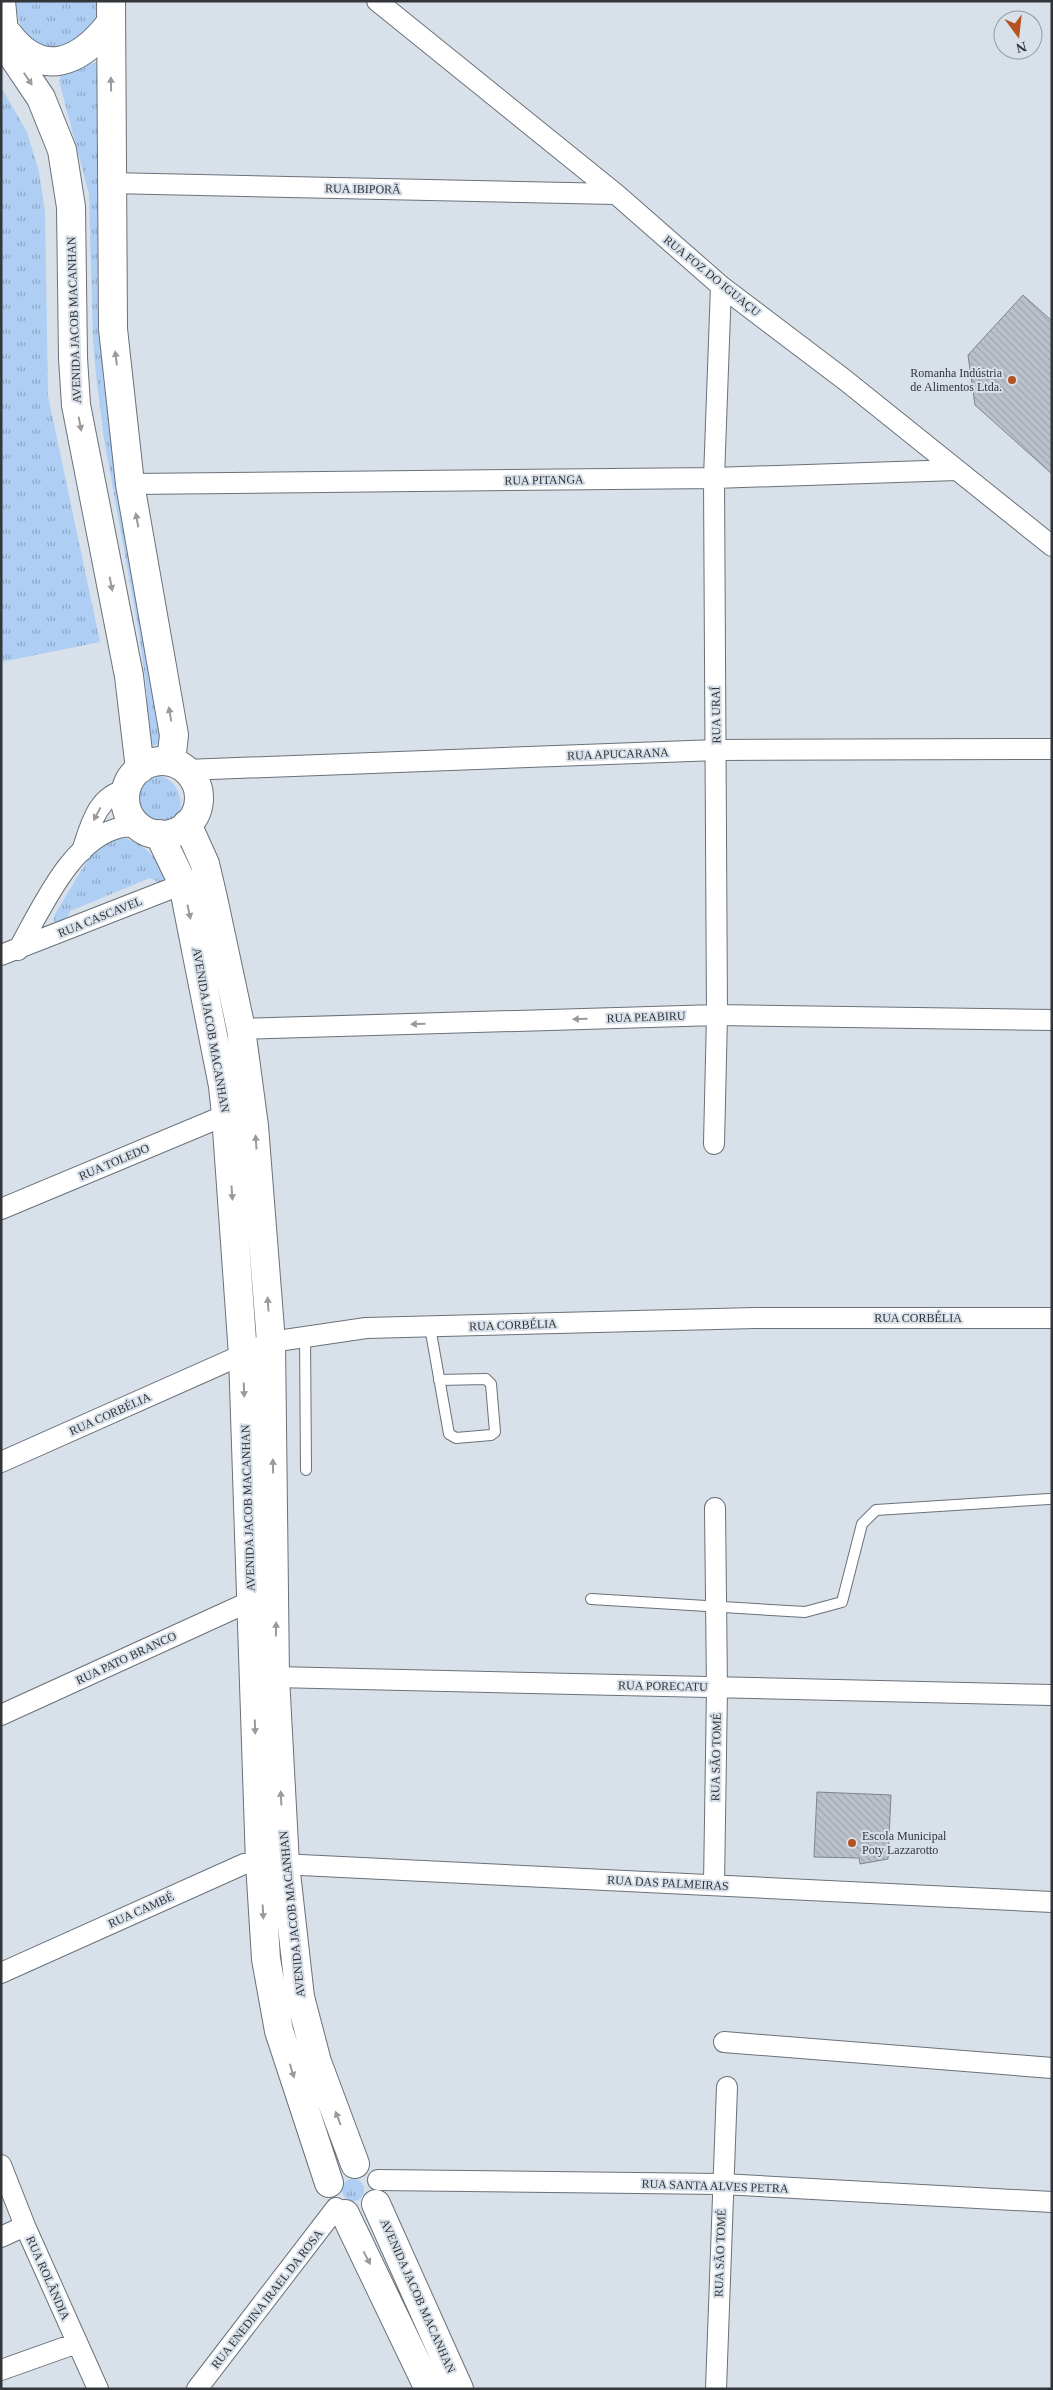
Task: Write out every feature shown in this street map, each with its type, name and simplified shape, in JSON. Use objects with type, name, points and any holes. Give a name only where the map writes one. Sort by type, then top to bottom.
[{"type":"main road","points":[[2,14],[17,45],[34,56],[55,62],[74,58],[95,43],[110,13]]},
{"type":"main road","points":[[110,13],[112,133],[110,183],[113,329],[130,484],[178,766]]},
{"type":"main road","name":"AVENIDA JACOB MACANHAN","points":[[2,14],[12,56],[41,98],[62,150],[71,207],[72,358],[76,405],[129,676],[133,779]]},
{"type":"main road","points":[[158,762],[178,766],[194,780],[198,792],[195,812],[187,824],[176,832],[151,832],[129,814],[125,802],[133,779],[158,762]]},
{"type":"main road","name":"AVENIDA JACOB MACANHAN","points":[[187,824],[207,872],[241,1029],[254,1126],[271,1342],[275,1678],[273,1864],[266,1959],[279,2031],[337,2202],[429,2389]]},
{"type":"main road","name":"AVENIDA JACOB MACANHAN","points":[[151,832],[183,884],[220,1067],[226,1115],[243,1355],[251,1601],[273,1864],[300,1997],[317,2062],[355,2164]]},
{"type":"main road","points":[[355,2164],[367,2167],[377,2192],[363,2214],[337,2202],[338,2170],[355,2164]]},
{"type":"main road","name":"AVENIDA JACOB MACANHAN","points":[[377,2192],[459,2389]]},
{"type":"street","name":"RUA FOZ DO IGUAÇU","points":[[377,1],[616,194],[721,286],[845,380],[1052,546]]},
{"type":"street","name":"RUA IBIPORÃ","points":[[110,183],[616,194]]},
{"type":"street","name":"RUA URAÍ","points":[[714,1144],[717,1015],[717,750],[714,478],[721,286]]},
{"type":"street","name":"RUA PITANGA","points":[[130,484],[714,478],[956,470]]},
{"type":"street","name":"RUA APUCARANA","points":[[178,766],[717,750],[1052,749]]},
{"type":"street","name":"RUA CASCAVEL","points":[[82,851],[90,826],[107,797],[133,779]]},
{"type":"street","name":"RUA CASCAVEL","points":[[9,953],[63,871],[82,851],[110,832],[124,827],[151,832]]},
{"type":"street","name":"RUA CASCAVEL","points":[[9,953],[183,884]]},
{"type":"street","name":"RUA PEABIRU","points":[[241,1029],[717,1015],[1052,1020]]},
{"type":"street","name":"RUA TOLEDO","points":[[1,1209],[226,1115]]},
{"type":"street","name":"RUA CORBÉLIA","points":[[1,1462],[271,1342],[366,1328],[755,1318],[1052,1318]]},
{"type":"street","name":"RUA SÃO TOMÉ","points":[[714,1885],[717,1688],[715,1508]]},
{"type":"street","name":"RUA PATO BRANCO","points":[[1,1715],[251,1601]]},
{"type":"street","name":"RUA PORECATU","points":[[275,1678],[1052,1695]]},
{"type":"street","name":"RUA CAMBÉ","points":[[1,1973],[244,1864],[273,1864]]},
{"type":"street","name":"RUA DAS PALMEIRAS","points":[[273,1864],[1052,1902]]},
{"type":"street","points":[[724,2042],[1052,2068]]},
{"type":"street","name":"RUA SÃO TOMÉ","points":[[716,2389],[727,2087]]},
{"type":"street","name":"RUA ROLÂNDIA","points":[[1,2165],[25,2226],[98,2389]]},
{"type":"street","name":"RUA SANTA ALVES PETRA","points":[[377,2192],[722,2184],[1052,2202]]},
{"type":"street","name":"RUA ENEDINA IRAEL DA ROSA","points":[[198,2389],[337,2202]]},
{"type":"street","points":[[1,2237],[25,2226]]},
{"type":"street","points":[[1,2370],[77,2343]]},
{"type":"lane","points":[[430,1327],[439,1380],[449,1434],[456,1438],[491,1435],[495,1432],[491,1384],[486,1378],[439,1380]]},
{"type":"lane","points":[[305,1337],[306,1470]]},
{"type":"lane","points":[[591,1598],[805,1612],[842,1602],[862,1524],[876,1510],[1049,1499]]},
{"type":"green space","points":[[16,1],[101,1],[99,17],[80,36],[67,44],[45,47],[35,44],[27,37],[18,15]]},
{"type":"green space","points":[[96,62],[98,68],[98,266],[103,378],[115,459],[167,741],[143,749],[147,720],[147,694],[139,633],[104,439],[96,374],[93,340],[89,194],[59,81],[61,75]]},
{"type":"green space","points":[[1,87],[27,132],[39,172],[45,211],[48,396],[100,642],[1,662]]},
{"type":"green space","points":[[154,776],[161,776],[172,783],[177,789],[181,803],[178,816],[163,823],[148,818],[141,807],[141,788],[148,779]]},
{"type":"green space","points":[[118,837],[135,842],[148,851],[158,865],[165,881],[162,884],[150,878],[70,911],[64,927],[54,922],[54,916],[94,849]]},
{"type":"green space","points":[[353,2179],[361,2182],[364,2190],[361,2198],[353,2201],[345,2198],[342,2190],[345,2182]]},
{"type":"building","name":"Romanha Indústria de Alimentos Ltda.","points":[[1023,295],[1052,321],[1052,474],[975,405],[968,355]]},
{"type":"building","name":"Escola Municipal Poty Lazzarotto","points":[[817,1792],[891,1795],[888,1859],[860,1864],[859,1858],[814,1857]]},
{"type":"place","name":"Romanha Indústria de Alimentos Ltda.","points":[[1012,380]]},
{"type":"place","name":"Escola Municipal Poty Lazzarotto","points":[[852,1843]]}]
